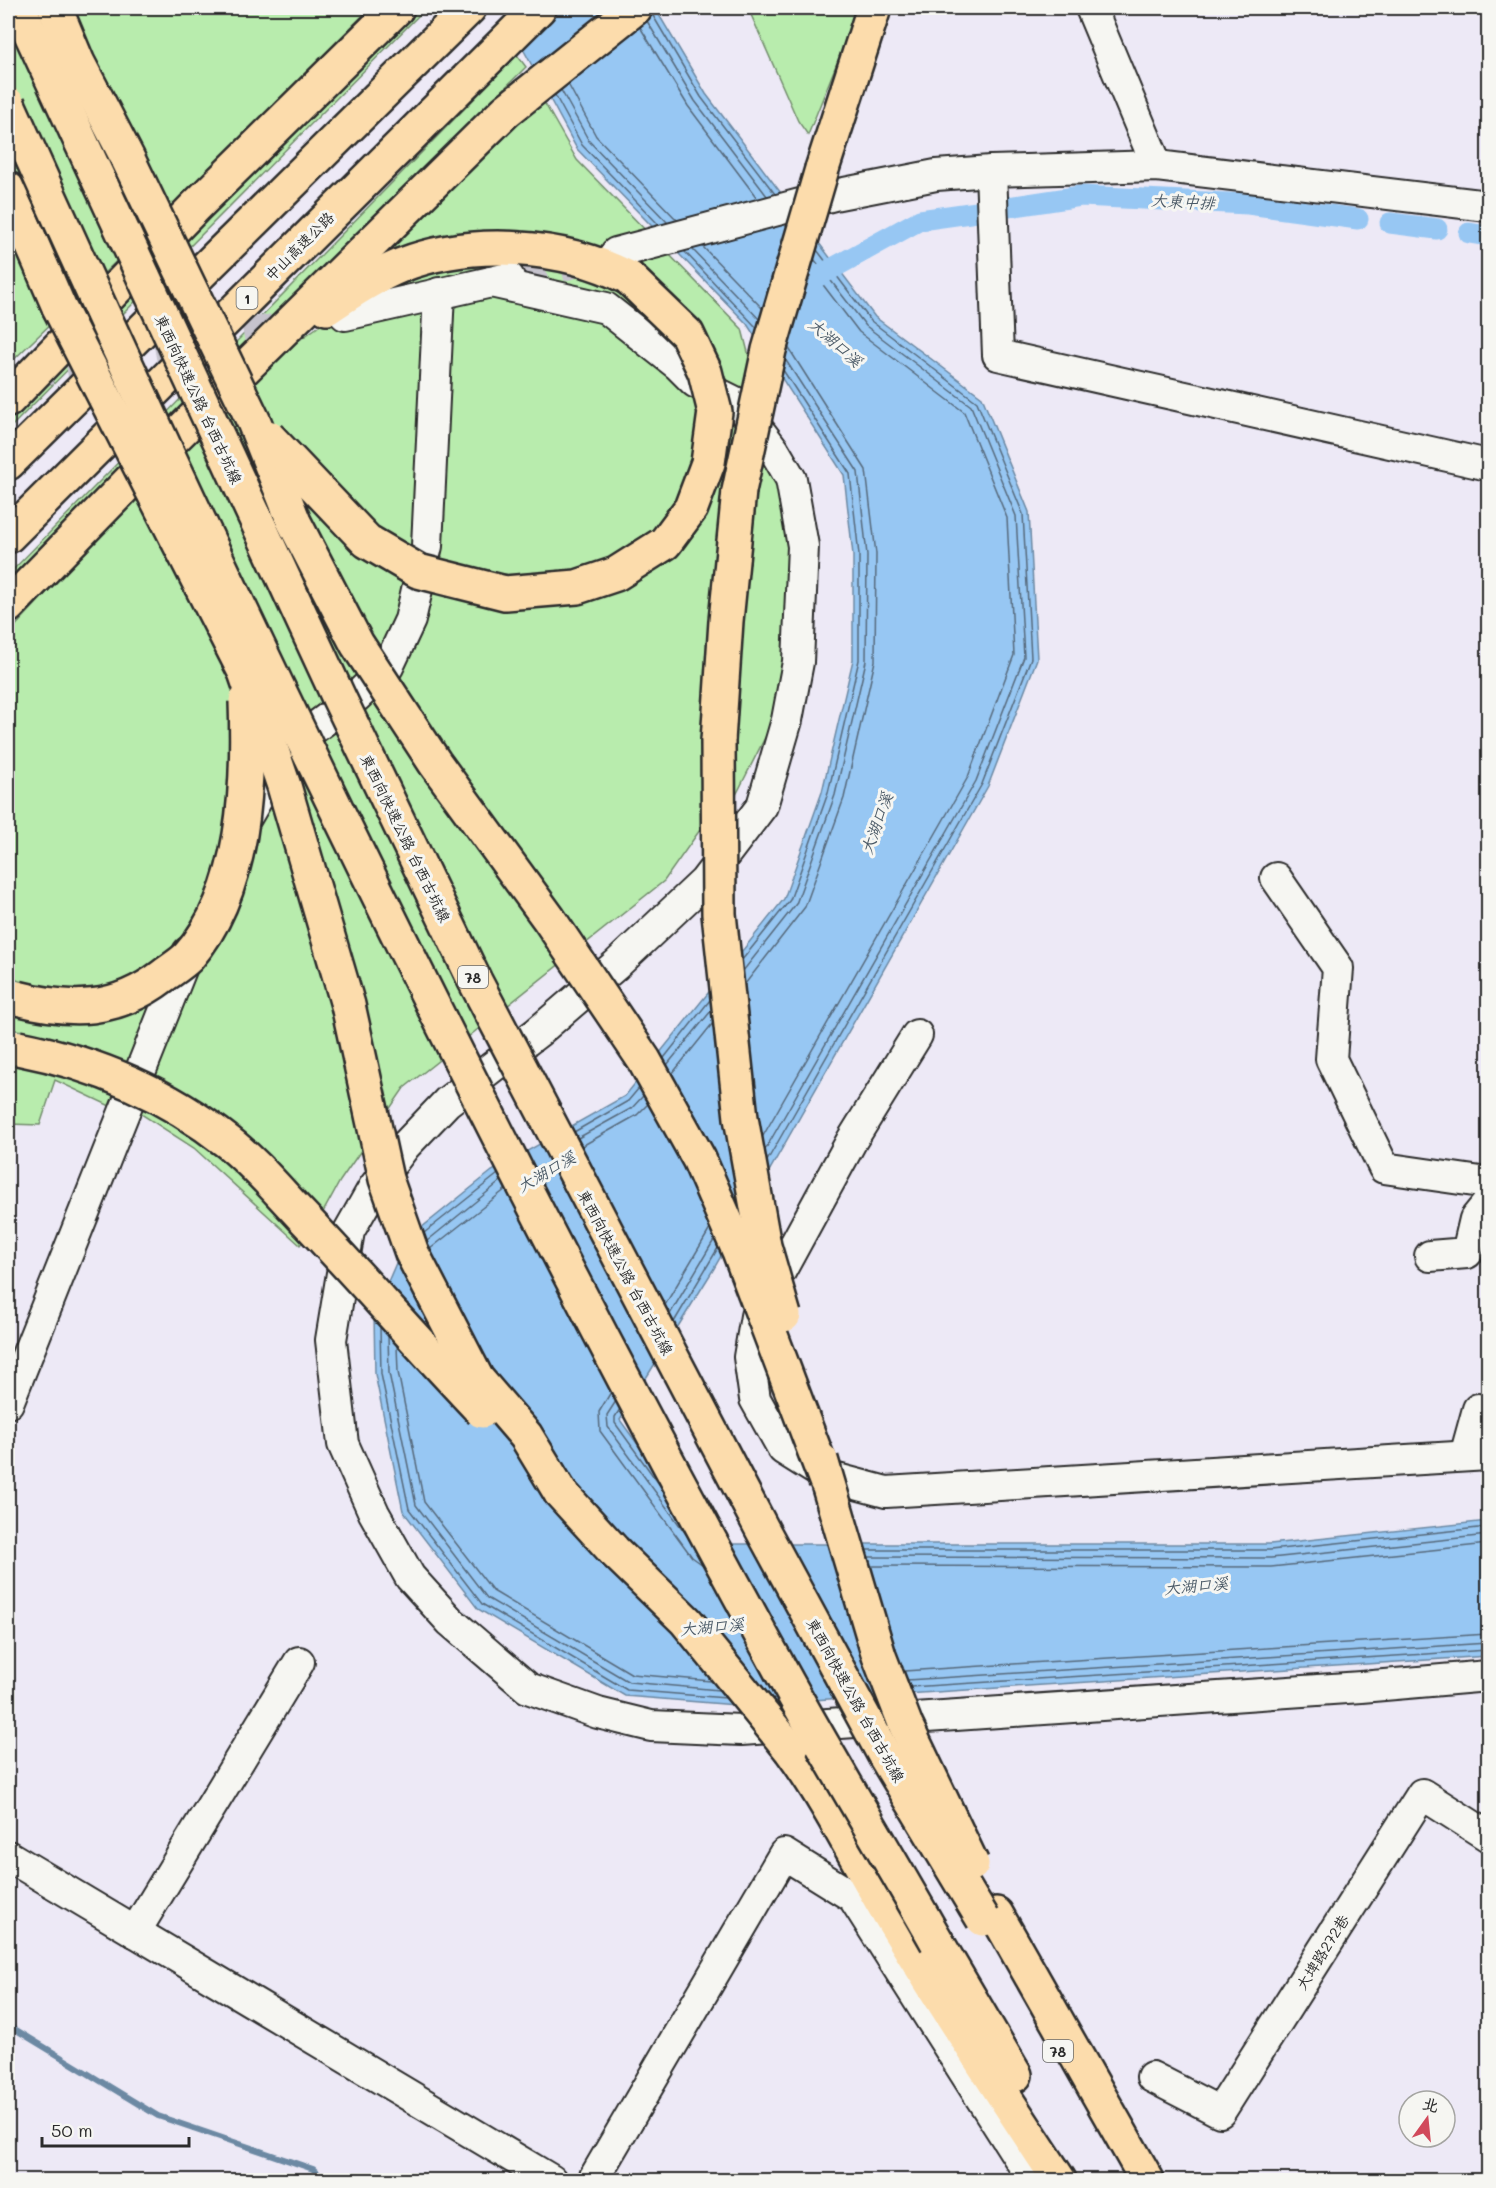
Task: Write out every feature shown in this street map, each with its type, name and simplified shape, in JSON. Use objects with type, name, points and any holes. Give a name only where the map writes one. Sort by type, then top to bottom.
[{"type":"highway","name":"東西向快速公路 台西古坑線","points":[[19,8],[333,687],[475,981],[768,1542],[885,1756],[989,1916],[1048,2036],[1137,2181]]},
{"type":"highway","points":[[55,8],[78,63],[127,157],[254,422],[294,522],[357,644],[435,763],[549,920],[644,1060],[699,1159],[739,1251],[826,1481],[879,1656],[906,1726],[989,1916],[1147,2181]]},
{"type":"highway","points":[[70,8],[127,157]]},
{"type":"highway","points":[[283,123],[364,8]]},
{"type":"highway","points":[[8,400],[195,207],[283,123],[397,8]]},
{"type":"highway","name":"中山高速公路","points":[[8,536],[539,8]]},
{"type":"highway","points":[[8,606],[130,481],[506,111],[635,8]]},
{"type":"highway","points":[[826,1481],[806,1391],[764,1246],[741,1118],[719,914],[718,741],[726,621],[740,491],[769,350],[874,8]]},
{"type":"highway","points":[[8,463],[461,16]]},
{"type":"highway","points":[[8,104],[193,510],[441,1020],[585,1304],[784,1676],[1077,2181]]},
{"type":"highway","points":[[8,189],[59,307]]},
{"type":"highway","points":[[8,221],[22,240],[59,307],[245,672],[284,786],[338,972],[386,1179],[412,1253],[477,1379],[526,1436],[560,1492]]},
{"type":"highway","points":[[254,422],[367,541],[418,571],[505,593],[578,587],[616,574],[665,543],[691,508],[708,463],[715,412],[705,372],[687,334],[625,260],[603,265],[557,253],[512,247],[458,252],[404,264],[369,281],[268,347]]},
{"type":"highway","points":[[8,387],[62,342]]},
{"type":"highway","points":[[8,622],[29,596],[101,524],[130,481]]},
{"type":"highway","points":[[12,996],[54,1007],[99,1006],[144,991],[187,957],[219,910],[229,884],[239,839],[247,732],[245,672]]},
{"type":"highway","points":[[13,1048],[50,1054],[119,1076],[182,1109],[230,1143],[327,1242],[447,1375],[614,1551],[686,1621],[791,1750],[817,1786],[886,1909],[962,2033],[1059,2181]]},
{"type":"street","points":[[1090,8],[1157,166]]},
{"type":"street","points":[[625,260],[834,195],[936,175],[991,171],[1157,166],[1488,206]]},
{"type":"street","points":[[991,171],[998,355],[1488,465]]},
{"type":"street","points":[[345,315],[504,280],[606,308],[678,365],[695,382],[739,404],[774,450],[791,479],[803,546],[798,662],[787,720],[762,806],[704,882],[616,965],[538,1032],[447,1102],[405,1146],[374,1187],[349,1230],[331,1340],[343,1444],[374,1513],[410,1576],[450,1621],[528,1688],[608,1716],[651,1726],[741,1730],[1349,1688],[1488,1676]]},
{"type":"street","points":[[8,1403],[219,874],[247,816],[286,749],[356,697],[388,666],[410,620],[427,546],[439,293]]},
{"type":"street","points":[[1276,878],[1338,968],[1331,1059],[1384,1167],[1488,1184]]},
{"type":"street","points":[[917,1035],[852,1140],[756,1316],[749,1357],[755,1400],[783,1449],[826,1476],[886,1492],[1477,1456],[1478,1409]]},
{"type":"street","points":[[1430,1256],[1467,1253],[1475,1219],[1488,1203]]},
{"type":"street","points":[[135,1932],[299,1662]]},
{"type":"street","name":"大埤路272巷","points":[[1152,2078],[1220,2112],[1422,1794],[1488,1836]]},
{"type":"street","points":[[593,2181],[784,1854],[853,1897],[1033,2181]]},
{"type":"street","points":[[8,1856],[552,2181]]},
{"type":"green space","points":[[8,8],[370,8],[175,205],[8,365]]},
{"type":"green space","points":[[407,8],[426,8],[8,430],[8,413]]},
{"type":"green space","points":[[748,8],[859,8],[808,135],[798,121]]},
{"type":"green space","points":[[517,55],[526,67],[115,474],[8,589],[8,575]]},
{"type":"green space","points":[[540,95],[577,160],[742,329],[779,474],[799,539],[783,702],[732,803],[702,827],[664,881],[404,1088],[340,1181],[316,1225],[300,1245],[194,1148],[138,1112],[199,965],[167,951],[131,1064],[110,1106],[55,1080],[40,1125],[8,1124],[8,1054],[16,1055],[23,1031],[8,1029],[8,1008],[22,982],[8,977],[8,634],[129,504],[266,369],[294,344],[372,288],[442,265],[512,257],[588,274],[644,308],[628,260],[589,243],[507,234],[398,256],[384,251]]},
{"type":"water","name":"大湖口溪","points":[[501,8],[655,8],[706,94],[875,317],[982,397],[1029,512],[1037,659],[988,786],[713,1270],[620,1420],[710,1544],[1270,1544],[1488,1521],[1488,1656],[736,1705],[625,1696],[478,1609],[403,1511],[375,1374],[374,1314],[406,1240],[492,1171],[625,1096],[784,899],[822,792],[853,660],[853,555],[844,475],[747,324],[577,149]]},
{"type":"waterway","name":"大東中排","points":[[1008,207],[1081,196],[1248,204],[1358,219]]},
{"type":"waterway","name":"大東中排","points":[[813,279],[920,220],[977,212]]},
{"type":"waterway","name":"大東中排","points":[[1390,223],[1437,229]]},
{"type":"waterway","name":"大東中排","points":[[1469,233],[1488,236]]},
{"type":"waterway","points":[[8,2025],[158,2116],[313,2169],[325,2180]]},
{"type":"tunnel","points":[[517,277],[587,260]]},
{"type":"tunnel","points":[[22,375],[300,324]]}]
